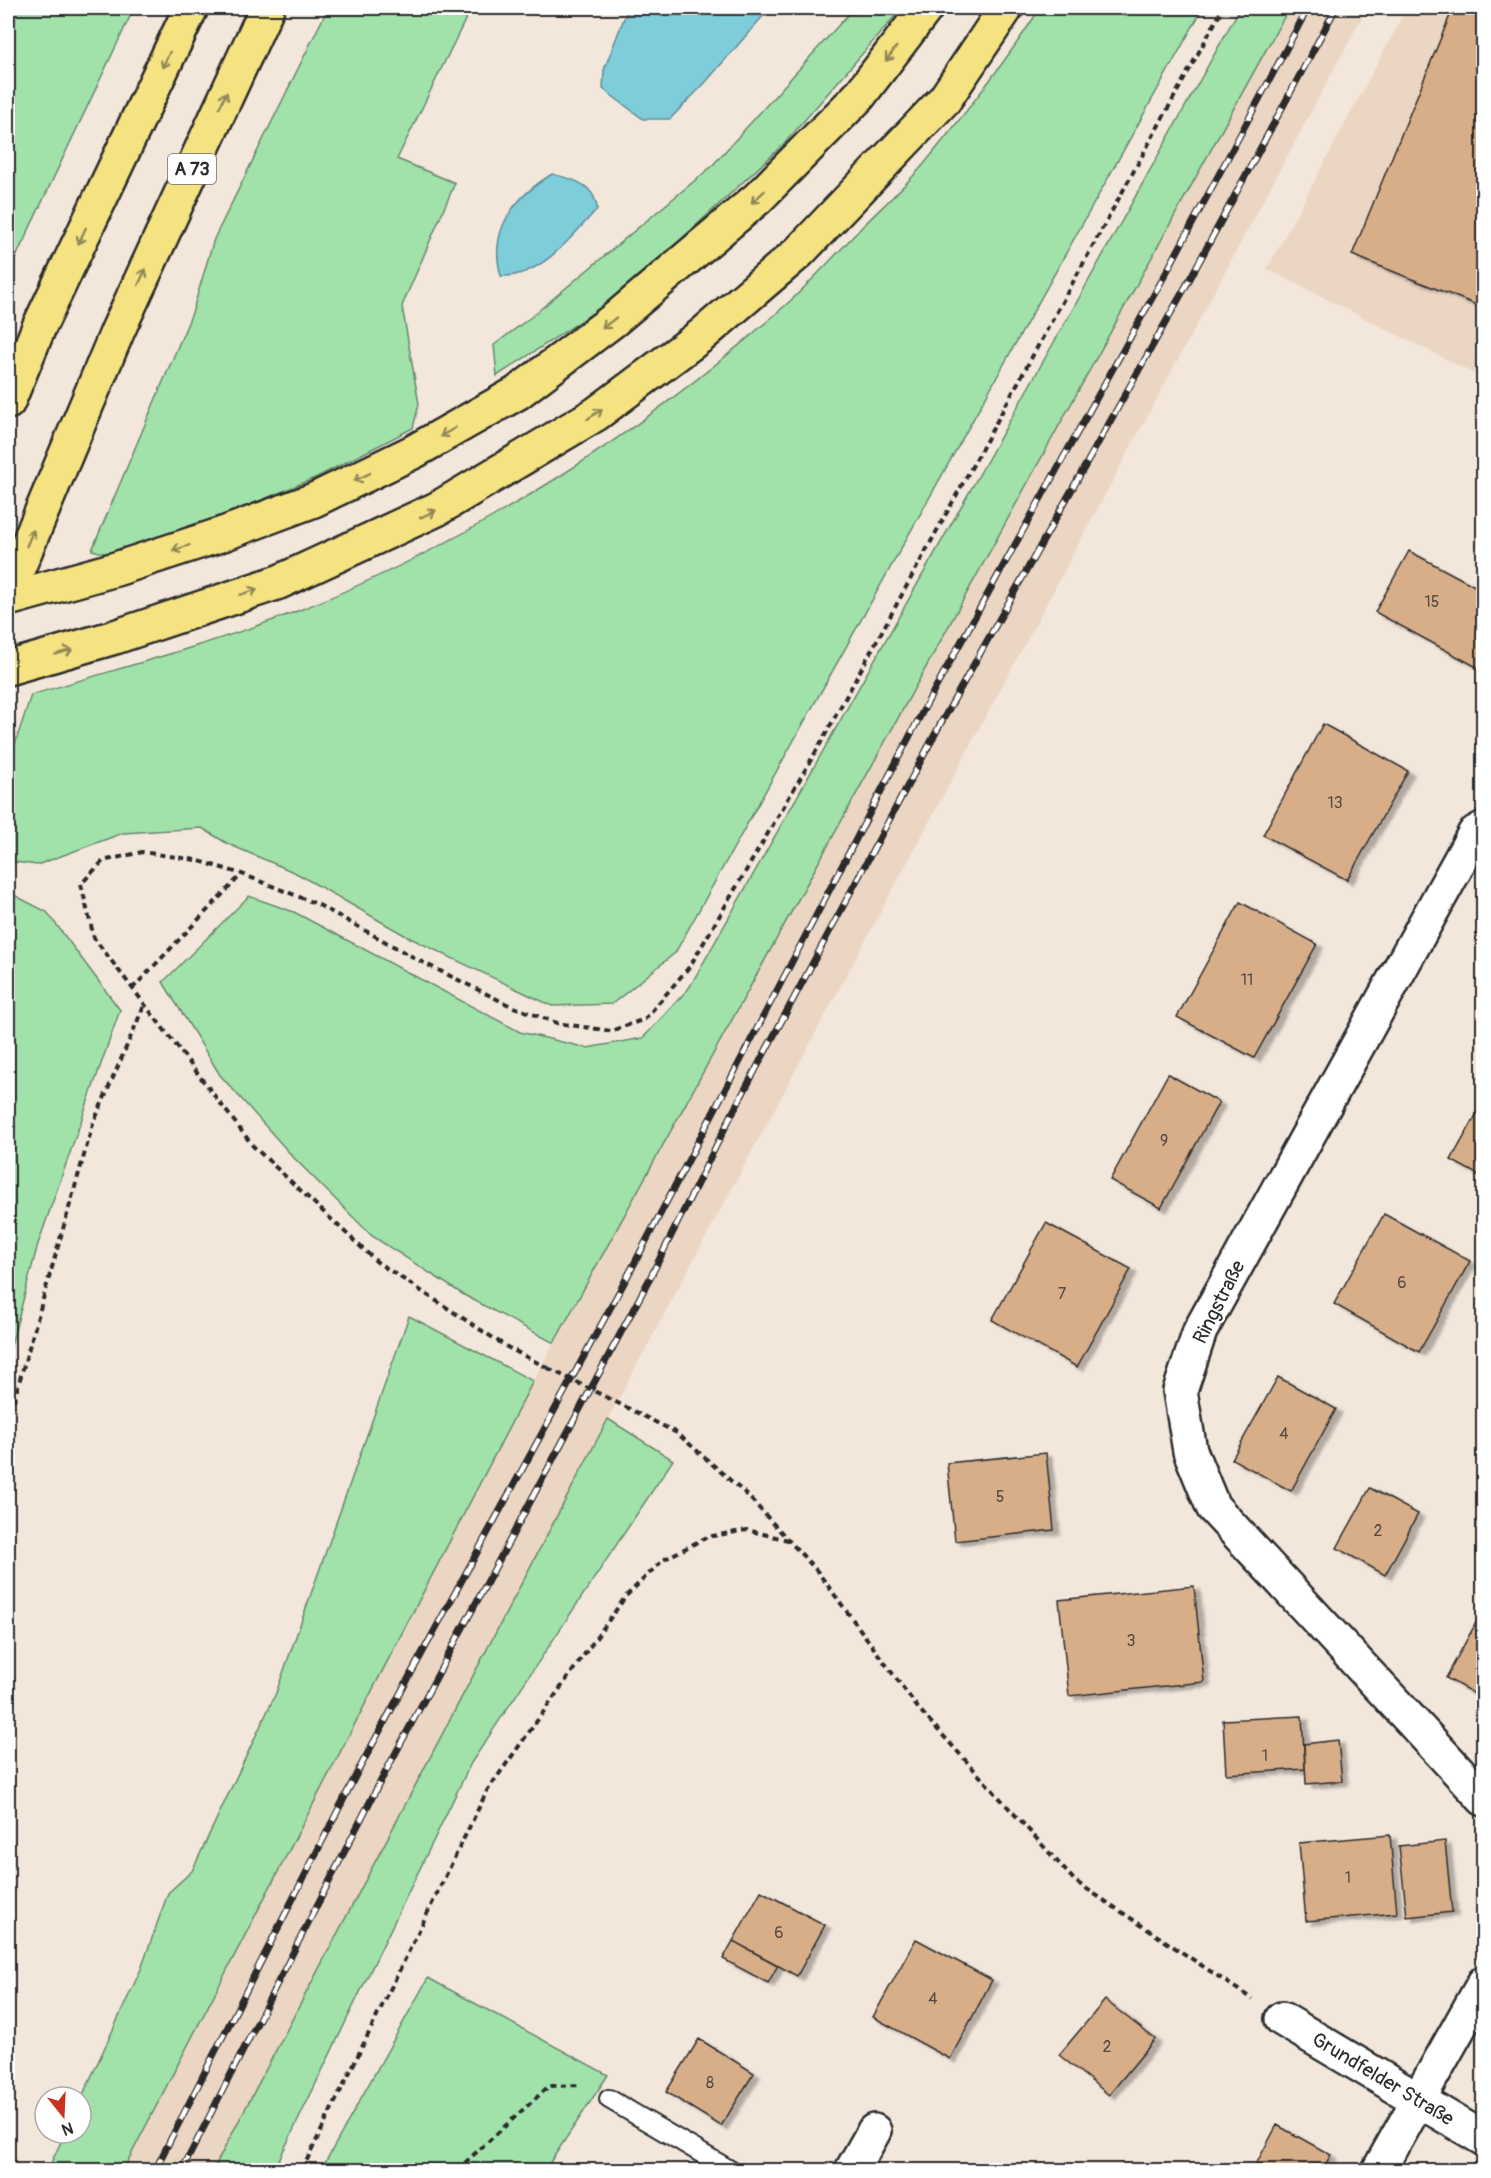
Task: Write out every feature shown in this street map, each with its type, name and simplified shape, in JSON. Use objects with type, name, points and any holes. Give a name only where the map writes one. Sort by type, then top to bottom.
[{"type":"highway","points":[[8,402],[39,327],[191,8]]},
{"type":"highway","name":"A 73","points":[[8,591],[118,330],[267,8]]},
{"type":"highway","points":[[8,599],[116,569],[223,534],[314,500],[415,451],[517,393],[615,319],[758,198],[859,96],[926,8]]},
{"type":"highway","points":[[8,668],[115,637],[279,582],[437,509],[596,414],[702,335],[799,252],[945,99],[1006,8]]},
{"type":"street","name":"Ringstraße","points":[[1484,828],[1475,833],[1200,1331],[1180,1391],[1190,1451],[1213,1507],[1484,1799]]},
{"type":"street","points":[[1379,2170],[1484,1983]]},
{"type":"street","name":"Grundfelder Straße","points":[[1282,2019],[1484,2139]]},
{"type":"street","points":[[852,2170],[874,2130]]},
{"type":"lane","points":[[609,2098],[730,2170]]},
{"type":"path","points":[[1223,8],[818,748],[690,966],[645,1019],[611,1031],[557,1023],[511,1006],[422,962],[317,904],[242,874],[195,860],[142,852],[103,861],[81,884],[94,938],[253,1146],[377,1262],[507,1347],[676,1433],[747,1495],[818,1571],[918,1708],[1075,1881],[1282,2019]]},
{"type":"path","points":[[132,990],[242,874]]},
{"type":"path","points":[[8,1421],[93,1124],[144,1006]]},
{"type":"path","points":[[302,2170],[487,1791],[626,1596],[663,1560],[707,1537],[747,1530],[789,1540]]},
{"type":"path","points":[[457,2170],[549,2086],[579,2083],[609,2098]]},
{"type":"shaded area","points":[[1289,8],[1367,8],[608,1419],[213,2170],[123,2170],[533,1381]]},
{"type":"shaded area","points":[[1407,8],[1483,8],[1483,378],[1267,269]]},
{"type":"green space","points":[[8,8],[134,8],[8,274]]},
{"type":"green space","points":[[328,8],[471,8],[397,159],[455,183],[402,306],[419,404],[413,428],[317,477],[221,517],[111,555],[92,550],[192,313],[214,239]]},
{"type":"green space","points":[[854,8],[902,8],[783,145],[622,294],[497,376],[494,345],[531,317],[711,167]]},
{"type":"green space","points":[[1040,8],[1203,8],[675,953],[612,1004],[552,1006],[408,937],[296,873],[228,844],[202,828],[123,833],[37,865],[8,861],[8,765],[31,695],[230,635],[295,612],[362,583],[428,552],[492,517],[616,439],[733,351],[807,285],[924,164],[985,88]]},
{"type":"green space","points":[[1240,8],[1289,8],[554,1343],[464,1295],[372,1236],[294,1158],[220,1075],[163,982],[249,896],[294,912],[520,1032],[587,1048],[643,1038],[689,988]]},
{"type":"green space","points":[[8,892],[47,912],[120,1010],[38,1244],[8,1357]]},
{"type":"green space","points":[[409,1316],[533,1381],[123,2170],[48,2170],[59,2145],[93,2145],[93,2085],[87,2085],[141,1969],[168,1893],[192,1871],[276,1693]]},
{"type":"green space","points":[[608,1419],[673,1460],[471,1763],[274,2170],[213,2170]]},
{"type":"green space","points":[[428,1978],[608,2075],[545,2170],[321,2170]]},
{"type":"water","points":[[628,8],[770,8],[705,83],[670,119],[643,119],[603,89],[604,70]]},
{"type":"water","points":[[552,174],[582,184],[592,194],[597,209],[567,242],[543,263],[516,275],[501,276],[498,244],[508,216],[527,193]]},
{"type":"building","points":[[1453,8],[1484,8],[1484,308],[1352,255]]},
{"type":"building","points":[[1409,551],[1484,591],[1484,671],[1375,612]]},
{"type":"building","points":[[1323,724],[1408,771],[1347,880],[1263,835]]},
{"type":"building","points":[[1240,902],[1317,944],[1254,1058],[1177,1017]]},
{"type":"building","points":[[1168,1074],[1219,1102],[1161,1208],[1110,1180]]},
{"type":"building","points":[[1484,1101],[1484,1178],[1451,1160]]},
{"type":"building","points":[[1384,1214],[1470,1261],[1419,1352],[1334,1304]]},
{"type":"building","points":[[1046,1223],[1131,1269],[1077,1367],[992,1320]]},
{"type":"building","points":[[1278,1377],[1336,1409],[1291,1491],[1232,1459]]},
{"type":"building","points":[[1046,1453],[1054,1530],[955,1541],[947,1463]]},
{"type":"building","points":[[1370,1488],[1418,1514],[1385,1575],[1337,1548]]},
{"type":"building","points":[[1194,1586],[1204,1682],[1069,1696],[1059,1600]]},
{"type":"building","points":[[1477,1621],[1484,1624],[1484,1699],[1446,1678]]},
{"type":"building","points":[[1302,1716],[1305,1769],[1226,1774],[1223,1720]]},
{"type":"building","points":[[1338,1740],[1342,1781],[1306,1784],[1304,1744]]},
{"type":"building","points":[[1390,1835],[1397,1913],[1306,1921],[1299,1843]]},
{"type":"building","points":[[1445,1841],[1452,1912],[1407,1917],[1399,1846]]},
{"type":"building","points":[[761,1891],[825,1925],[797,1976],[733,1941]]},
{"type":"building","points":[[916,1939],[992,1980],[950,2059],[873,2017]]},
{"type":"building","points":[[733,1941],[778,1965],[768,1983],[723,1959]]},
{"type":"building","points":[[1105,2000],[1155,2039],[1109,2095],[1059,2055]]},
{"type":"building","points":[[699,2039],[754,2073],[721,2126],[666,2092]]},
{"type":"building","points":[[1277,2125],[1331,2155],[1322,2170],[1253,2170]]},
{"type":"railway","points":[[155,2170],[358,1771],[632,1268],[926,705],[1166,273],[1308,8]]},
{"type":"railway","points":[[182,2170],[378,1786],[648,1282],[733,1112],[941,723],[1186,286],[1336,8]]}]
